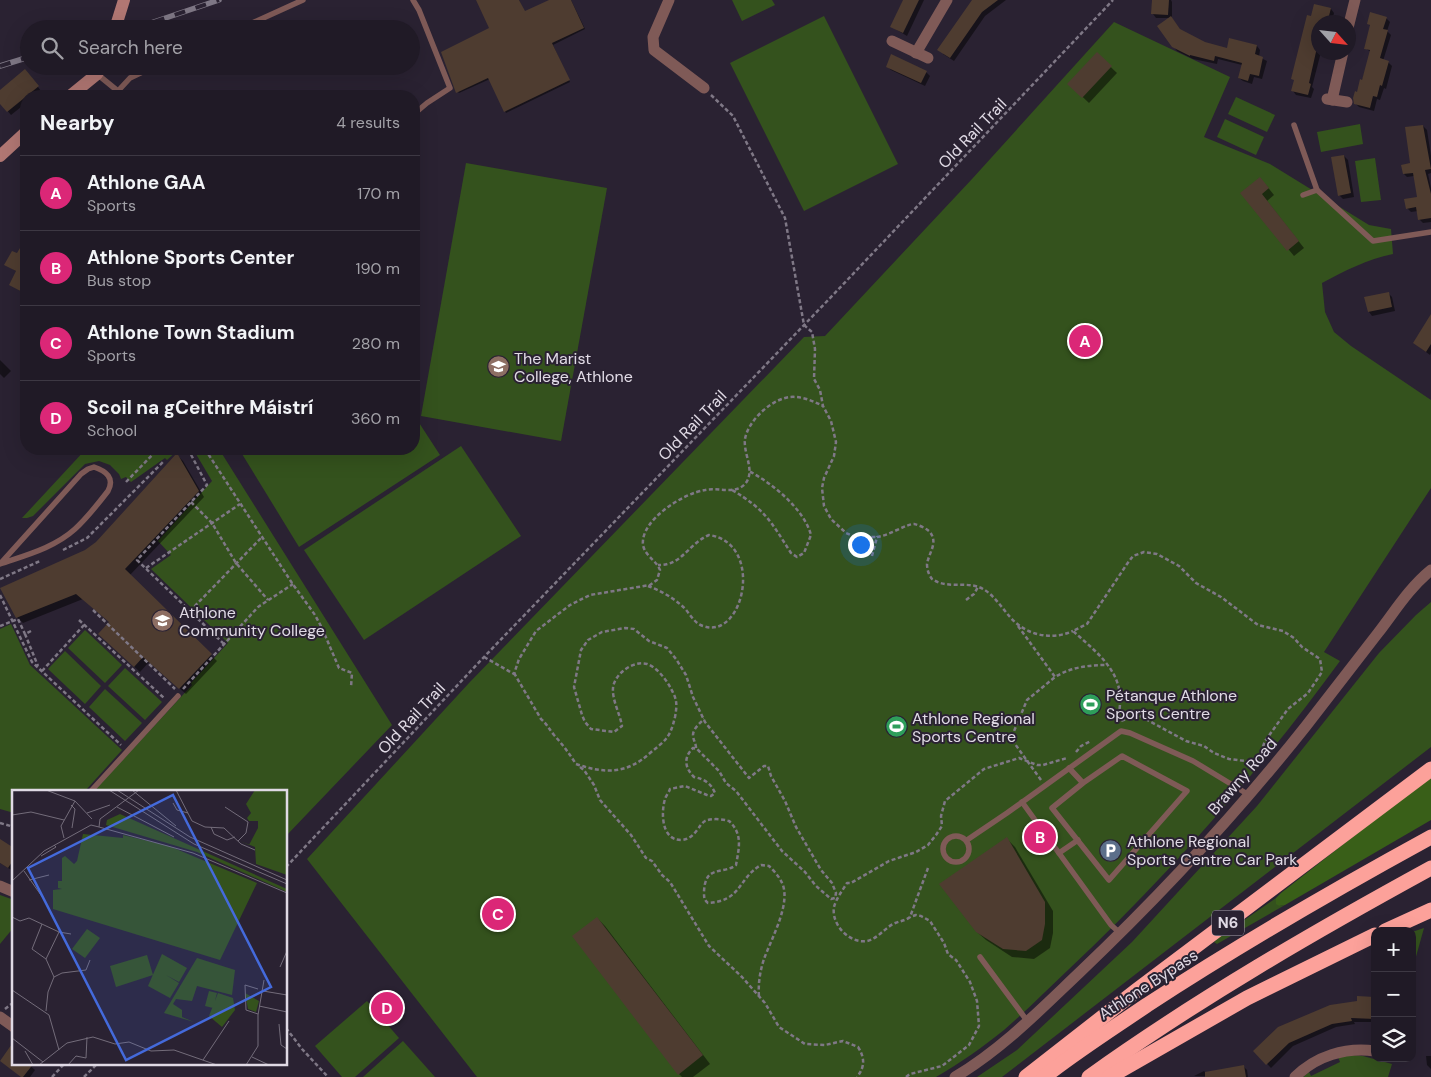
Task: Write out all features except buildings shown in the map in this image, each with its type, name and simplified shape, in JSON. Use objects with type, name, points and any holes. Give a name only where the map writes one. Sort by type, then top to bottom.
[{"type":"highway","name":"N6","points":[[1026,1077],[1136,991],[1431,769]]},
{"type":"highway","name":"Athlone Bypass","points":[[1044,1077],[1073,1054],[1200,970],[1346,883],[1431,837]]},
{"type":"highway","points":[[1089,1077],[1126,1050],[1211,995],[1335,921],[1431,868]]},
{"type":"highway","points":[[1394,927],[1431,910]]},
{"type":"highway","points":[[1109,1077],[1246,998],[1371,937]]},
{"type":"street","points":[[118,20],[124,0]]},
{"type":"street","points":[[669,0],[653,37],[654,50],[704,88]]},
{"type":"street","points":[[916,53],[947,0]]},
{"type":"street","points":[[1351,15],[1355,0]]},
{"type":"street","points":[[892,41],[928,58]]},
{"type":"street","points":[[1341,60],[1330,99],[1347,102]]},
{"type":"street","points":[[77,90],[94,75]]},
{"type":"street","points":[[0,156],[20,138]]},
{"type":"street","name":"Brawny Road","points":[[955,1077],[993,1052],[1028,1022],[1152,901],[1248,795],[1298,736],[1403,601],[1408,591],[1431,570]]},
{"type":"street","name":"Brawny Road","points":[[1403,601],[1431,579]]},
{"type":"street","points":[[0,886],[12,891]]},
{"type":"street","points":[[0,1018],[12,1026]]},
{"type":"street","points":[[1294,1077],[1311,1064],[1336,1052],[1371,1051]]},
{"type":"lane","points":[[259,20],[303,0]]},
{"type":"lane","points":[[413,0],[419,10],[450,88],[420,109]]},
{"type":"lane","points":[[104,75],[117,90]]},
{"type":"lane","points":[[119,90],[130,78],[136,75]]},
{"type":"lane","points":[[1294,124],[1317,190],[1373,241],[1431,232]]},
{"type":"lane","points":[[1303,195],[1317,190]]},
{"type":"lane","points":[[94,467],[108,474],[112,484],[108,491],[74,530],[54,544],[0,564],[81,474],[94,467]]},
{"type":"lane","points":[[92,790],[178,696]]},
{"type":"lane","points":[[967,840],[1121,731],[1130,733],[1193,761],[1248,795]]},
{"type":"lane","points":[[1122,756],[1187,791],[1109,880],[1052,808],[1083,783],[1122,756]]},
{"type":"lane","points":[[1069,768],[1083,783]]},
{"type":"lane","points":[[1022,802],[1111,926],[1120,933]]},
{"type":"lane","points":[[958,835],[967,840],[970,848],[969,853],[963,860],[954,862],[945,856],[944,842],[949,838],[958,835]]},
{"type":"lane","points":[[1059,853],[1078,840]]},
{"type":"lane","points":[[980,957],[1028,1022]]},
{"type":"path","name":"Old Rail Trail","points":[[288,865],[484,657],[1114,0]]},
{"type":"path","points":[[704,88],[733,116],[785,218],[804,325],[812,332],[815,349],[814,379],[820,390],[823,406],[834,431],[836,448],[822,488],[824,506],[831,519],[846,533],[855,537],[877,538],[912,524],[928,530],[934,539],[934,546],[927,566],[932,579],[946,586],[978,587],[989,593],[1024,630],[1043,635],[1064,635],[1087,624],[1134,556],[1144,552],[1157,554],[1179,566],[1196,584],[1221,597],[1258,625],[1283,630],[1302,647],[1320,659],[1322,672],[1308,693],[1288,709],[1265,741],[1262,752]]},
{"type":"path","points":[[732,490],[738,489],[745,484],[749,476],[746,436],[762,412],[773,403],[791,397],[811,400],[823,406]]},
{"type":"path","points":[[126,482],[152,455]]},
{"type":"path","points":[[191,455],[207,484],[137,560],[224,644]]},
{"type":"path","points":[[209,455],[322,628],[339,668],[352,673],[351,687]]},
{"type":"path","points":[[514,673],[516,672],[519,659],[536,631],[570,605],[590,595],[617,589],[640,588],[644,585],[650,585],[657,580],[660,570],[658,565],[648,556],[643,545],[644,535],[662,512],[682,498],[700,491],[722,488],[732,490],[755,504],[766,514],[791,553],[797,557],[804,553],[811,535],[806,522],[781,493],[749,472]]},
{"type":"path","points":[[191,502],[212,523],[236,563],[268,600]]},
{"type":"path","points":[[146,568],[240,504]]},
{"type":"path","points":[[644,585],[681,604],[696,622],[703,627],[720,626],[731,617],[740,604],[743,592],[741,566],[733,546],[721,538],[709,534],[698,540],[673,563],[658,565]]},
{"type":"path","points":[[190,611],[262,537]]},
{"type":"path","points":[[872,556],[877,538]]},
{"type":"path","points":[[93,610],[180,694],[258,607],[293,584]]},
{"type":"path","points":[[966,600],[974,594],[978,587]]},
{"type":"path","points":[[0,595],[32,662],[128,751]]},
{"type":"path","points":[[0,626],[18,620],[40,670]]},
{"type":"path","points":[[79,620],[171,704]]},
{"type":"path","points":[[1015,621],[1055,677]]},
{"type":"path","points":[[40,670],[84,625]]},
{"type":"path","points":[[576,764],[592,770],[612,771],[627,769],[642,761],[660,746],[673,727],[677,707],[674,692],[658,671],[647,664],[641,664],[625,670],[616,677],[613,694],[622,726],[619,730],[614,732],[595,730],[585,722],[575,697],[575,674],[581,650],[588,640],[602,632],[618,628],[634,629],[649,641],[667,648],[676,659],[686,676],[693,697],[704,719],[727,753],[743,769],[748,778],[764,766],[768,766],[796,827],[821,870],[832,883],[836,893],[835,898],[831,899],[823,893],[805,872],[782,851],[736,791],[726,783],[720,771],[696,749],[693,735],[695,729],[704,719]]},
{"type":"path","points":[[25,634],[31,631]]},
{"type":"path","points":[[1073,632],[1090,645],[1108,665],[1118,683],[1120,704],[1118,722]]},
{"type":"path","points":[[484,657],[514,673],[541,719],[548,724],[576,764],[584,770],[594,785],[600,800],[631,835],[646,858],[652,861],[662,875],[670,882],[709,946],[742,977],[765,1003],[779,1027],[805,1044],[825,1045],[843,1041],[858,1047],[863,1057],[863,1066],[857,1077]]},
{"type":"path","points":[[1045,785],[1015,744],[1012,736],[1026,700],[1061,673],[1085,666],[1108,665]]},
{"type":"path","points":[[696,749],[693,748],[688,753],[687,767],[694,777],[704,780],[711,785],[715,794],[707,795],[685,786],[670,789],[665,797],[663,810],[665,827],[672,836],[682,840],[695,833],[703,822],[728,821],[737,830],[740,842],[736,865],[732,868],[716,871],[707,878],[704,890],[705,900],[708,903],[717,903],[732,896],[751,872],[761,865],[769,866],[783,885],[784,898],[780,917],[761,968],[759,997]]},
{"type":"path","points":[[906,1077],[910,1074],[942,1066],[969,1045],[979,1026],[977,1001],[970,982],[956,960],[948,954],[944,943],[930,921],[920,916],[910,917]]},
{"type":"path","points":[[288,1031],[328,1077]]},
{"type":"path","points":[[52,1077],[64,1064]]},
{"type":"path","points":[[84,1077],[97,1064]]},
{"type":"green space","points":[[732,0],[772,0],[775,5],[742,21]]},
{"type":"green space","points":[[824,16],[898,164],[804,211],[730,63]]},
{"type":"green space","points":[[1114,22],[1230,77],[1204,137],[1270,164],[1369,225],[1391,229],[1393,254],[1365,262],[1322,283],[1325,312],[1334,332],[1351,346],[1431,400],[1431,488],[1324,652],[1340,661],[1245,783],[1141,898],[1004,1030],[971,1055],[936,1077],[477,1077],[307,859],[469,683],[804,337],[825,336],[972,179]]},
{"type":"green space","points":[[1236,97],[1275,115],[1267,132],[1228,114]]},
{"type":"green space","points":[[1225,119],[1264,137],[1256,155],[1217,137]]},
{"type":"green space","points":[[1360,124],[1363,144],[1321,152],[1317,132]]},
{"type":"green space","points":[[1375,158],[1381,200],[1361,202],[1355,161]]},
{"type":"green space","points":[[466,163],[607,188],[561,441],[421,416]]},
{"type":"green space","points":[[420,424],[440,455],[299,547],[243,455],[420,455]]},
{"type":"green space","points":[[461,446],[521,536],[364,640],[304,550]]},
{"type":"green space","points":[[80,455],[172,455],[167,460],[165,458],[131,482],[126,477],[121,479],[119,474],[110,465],[99,461],[85,464],[33,516],[22,518]]},
{"type":"green space","points":[[197,455],[223,455],[392,725],[288,834],[288,790],[95,790],[228,643],[151,569],[171,555],[158,541],[212,481]]},
{"type":"green space","points":[[1431,602],[1431,747],[1002,1077],[977,1077],[1017,1050],[1132,942],[1257,806],[1379,653]]},
{"type":"green space","points":[[11,624],[30,665],[122,750],[86,790],[12,790],[12,812],[0,809],[0,629]]},
{"type":"green space","points":[[85,630],[122,665],[105,683],[68,648]]},
{"type":"green space","points":[[65,651],[101,686],[85,704],[48,669]]},
{"type":"green space","points":[[125,668],[162,702],[145,720],[108,686]]},
{"type":"green space","points":[[105,689],[142,723],[125,741],[89,707]]},
{"type":"green space","points":[[1431,778],[1431,820],[1285,905],[1279,906],[1276,904],[1276,898],[1281,893],[1405,796]]},
{"type":"green space","points":[[0,895],[12,899],[12,929],[0,944]]},
{"type":"green space","points":[[1276,898],[1279,906],[1285,905],[1217,944],[1214,942],[1217,939]]},
{"type":"green space","points":[[1424,928],[1416,957],[1416,931]]},
{"type":"green space","points":[[367,1001],[399,1038],[355,1077],[342,1077],[315,1046]]},
{"type":"green space","points":[[403,1041],[435,1077],[363,1077]]},
{"type":"green space","points":[[1363,1056],[1371,1058],[1371,1062],[1392,1064],[1388,1077],[1303,1077],[1309,1072],[1311,1076],[1340,1062],[1338,1057]]},
{"type":"railway","points":[[160,20],[219,0]]},
{"type":"railway","points":[[0,66],[20,60]]},
{"type":"place","name":"Athlone GAA","points":[[1085,341]]},
{"type":"place","name":"The Marist College, Athlone","points":[[498,367]]},
{"type":"place","name":"Athlone Community College","points":[[163,621]]},
{"type":"place","name":"Pétanque Athlone Sports Centre","points":[[1090,704]]},
{"type":"place","name":"Athlone Regional Sports Centre","points":[[896,727]]},
{"type":"place","name":"Athlone Sports Center","points":[[1040,837]]},
{"type":"place","name":"Athlone Regional Sports Centre Car Park","points":[[1111,850]]},
{"type":"place","name":"Athlone Town Stadium","points":[[498,914]]},
{"type":"place","name":"Scoil na gCeithre Máistrí","points":[[387,1008]]}]
